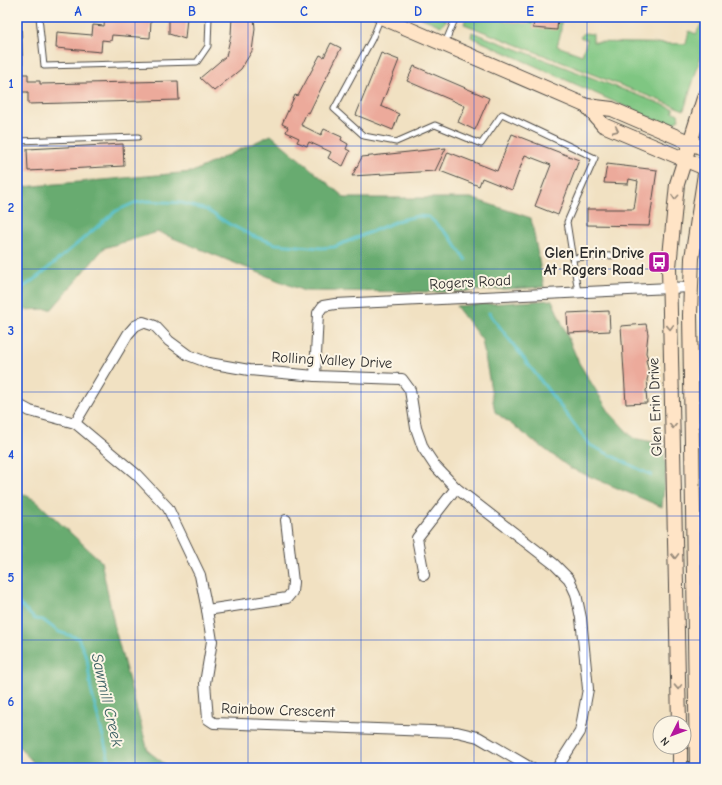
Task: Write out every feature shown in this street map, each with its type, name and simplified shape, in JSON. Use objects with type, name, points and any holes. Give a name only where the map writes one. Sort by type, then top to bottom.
[{"type":"street","points":[[381,17],[587,106],[612,109],[705,149]]},
{"type":"street","name":"Glen Erin Drive","points":[[679,715],[674,428],[668,288],[676,184],[705,95]]},
{"type":"street","points":[[587,106],[603,125],[705,168]]},
{"type":"street","points":[[697,768],[691,287],[696,223],[705,174]]},
{"type":"street","name":"Rogers Road","points":[[315,376],[318,313],[323,306],[335,304],[691,287]]},
{"type":"street","name":"Rolling Valley Drive","points":[[75,423],[128,334],[135,326],[143,322],[155,326],[169,341],[188,355],[209,363],[249,370],[315,376],[402,379],[410,390],[416,428],[423,448],[435,466],[456,488],[554,564],[569,579],[576,594],[581,618],[588,689],[580,732],[557,768]]},
{"type":"street","name":"Rainbow Crescent","points":[[17,404],[30,411],[75,423],[136,474],[168,508],[200,575],[207,610],[212,641],[205,683],[206,710],[208,719],[214,723],[457,732],[478,737],[531,768]]},
{"type":"street","points":[[424,575],[417,538],[456,488]]},
{"type":"street","points":[[207,610],[287,598],[292,592],[293,582],[286,520]]},
{"type":"street","points":[[680,755],[680,768]]},
{"type":"lane","points":[[39,17],[44,66],[197,62],[208,46],[209,17]]},
{"type":"lane","points":[[381,17],[372,39],[334,109],[364,136],[396,142],[435,126],[481,144],[502,114],[595,158],[566,222],[578,292]]},
{"type":"lane","points":[[445,44],[456,17]]},
{"type":"lane","points":[[17,141],[138,137]]},
{"type":"lane","points":[[572,258],[641,254]]},
{"type":"green space","points":[[420,17],[441,17],[447,20],[441,26]]},
{"type":"green space","points":[[466,17],[499,17],[503,21],[530,23],[530,21],[534,21],[533,28],[561,22],[561,32],[557,46],[582,55],[587,40],[580,37],[584,33],[593,34],[593,42],[686,44],[689,31],[696,34],[705,17],[705,44],[684,110],[464,24]]},
{"type":"green space","points":[[472,32],[674,109],[672,111],[678,114],[679,119],[673,124],[659,122],[471,37]]},
{"type":"green space","points":[[271,135],[345,198],[471,198],[531,218],[544,287],[446,292],[304,291],[158,232],[104,248],[52,309],[17,310],[17,196],[22,187],[192,172]]},
{"type":"green space","points":[[552,300],[579,363],[610,413],[633,438],[663,444],[666,470],[662,507],[570,468],[495,412],[482,340],[456,306]]},
{"type":"green space","points":[[17,491],[35,500],[101,561],[116,633],[148,751],[170,768],[38,768],[17,744]]},
{"type":"building","points":[[17,17],[21,17],[23,74],[28,74],[28,81],[40,81],[40,84],[178,81],[179,100],[28,104],[28,92],[17,92]]},
{"type":"building","points":[[105,17],[151,20],[150,38],[112,35],[111,41],[102,40],[101,52],[56,48],[57,32],[92,35],[93,25],[104,26]]},
{"type":"building","points":[[169,17],[187,17],[185,39],[169,34]]},
{"type":"building","points":[[232,17],[254,17],[255,29],[252,51],[241,69],[214,91],[200,78],[226,56],[231,35]]},
{"type":"building","points":[[499,17],[558,17],[557,30],[533,28],[534,21],[530,21],[530,24],[503,21]]},
{"type":"building","points":[[331,43],[341,48],[309,113],[307,112],[301,125],[321,135],[324,129],[342,137],[341,140],[348,144],[346,149],[350,151],[343,166],[328,158],[331,152],[309,142],[307,146],[297,142],[299,138],[286,132],[288,127],[282,124],[295,95],[298,96],[320,55],[324,57]]},
{"type":"building","points":[[381,53],[399,60],[381,106],[399,114],[393,130],[356,115]]},
{"type":"building","points":[[414,66],[489,98],[475,130],[458,122],[465,106],[407,81]]},
{"type":"building","points":[[512,134],[579,160],[558,215],[535,206],[551,165],[525,155],[512,190],[482,178],[479,186],[440,171],[448,152],[497,171]]},
{"type":"building","points":[[123,144],[124,166],[28,171],[27,149]]},
{"type":"building","points":[[446,148],[435,171],[352,176],[362,157]]},
{"type":"building","points":[[607,164],[657,170],[649,226],[587,225],[587,209],[634,209],[638,181],[629,179],[628,184],[604,183]]},
{"type":"building","points":[[609,311],[610,331],[568,333],[567,313]]},
{"type":"building","points":[[646,324],[648,334],[646,353],[648,358],[646,360],[649,373],[647,380],[648,388],[646,390],[647,403],[626,404],[621,326]]},
{"type":"waterway","points":[[17,289],[25,286],[40,275],[116,211],[134,203],[147,201],[182,203],[207,210],[229,224],[253,236],[276,244],[321,248],[334,247],[400,220],[418,216],[429,217],[450,237],[466,260]]},
{"type":"waterway","points":[[489,313],[590,445],[651,475]]},
{"type":"waterway","name":"Sawmill Creek","points":[[17,602],[35,619],[43,620],[59,632],[78,638],[87,658],[91,690],[111,768]]},
{"type":"place","name":"Glen Erin Drive At Rogers Road","points":[[659,262]]}]
